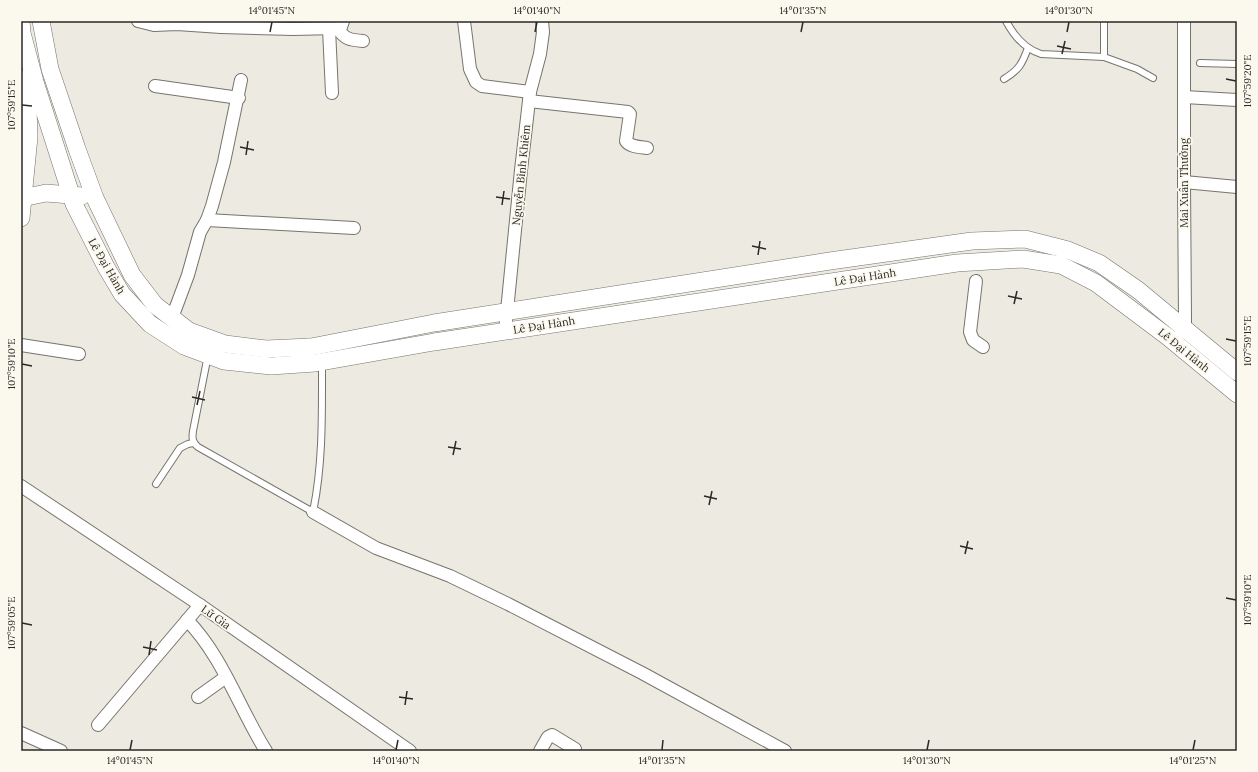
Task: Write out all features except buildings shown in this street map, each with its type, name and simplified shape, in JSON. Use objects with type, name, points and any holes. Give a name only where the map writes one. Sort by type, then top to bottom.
[{"type":"main road","points":[[21,218],[22,198],[30,137],[22,28],[42,25]]},
{"type":"main road","name":"Lê Đại Hành","points":[[42,25],[50,69],[94,196],[132,275],[155,305],[189,331],[225,344],[266,349],[311,347],[434,323],[972,241],[1024,239],[1068,250],[1099,263],[1138,290],[1237,372]]},
{"type":"main road","name":"Lê Đại Hành","points":[[22,28],[36,82],[74,204],[106,267],[122,294],[150,324],[184,346],[224,361],[271,366],[322,362],[434,342],[957,263],[1023,259],[1061,265],[1096,283],[1173,341],[1237,394]]},
{"type":"main road","points":[[22,198],[46,193],[72,196],[94,196]]},
{"type":"street","points":[[138,21],[154,25],[177,24],[274,29],[336,26]]},
{"type":"street","points":[[464,21],[470,69],[476,82],[482,86],[530,97],[625,111],[630,114],[626,141],[627,143],[630,145],[647,148]]},
{"type":"street","name":"Nguyễn Bỉnh Khiêm","points":[[505,331],[521,170],[530,97],[540,54],[543,32],[542,21]]},
{"type":"street","name":"Mai Xuân Thưởng","points":[[1184,21],[1185,329]]},
{"type":"street","points":[[336,26],[344,37],[350,40],[363,41]]},
{"type":"street","points":[[332,93],[336,26]]},
{"type":"street","points":[[172,318],[188,275],[200,232],[207,220],[224,162],[242,80]]},
{"type":"street","points":[[155,86],[239,98]]},
{"type":"street","points":[[1184,97],[1237,100]]},
{"type":"street","points":[[1184,182],[1237,187]]},
{"type":"street","points":[[207,220],[354,228]]},
{"type":"street","points":[[976,281],[970,332],[973,340],[983,347]]},
{"type":"street","points":[[1173,341],[1185,329]]},
{"type":"street","points":[[21,344],[79,354]]},
{"type":"street","name":"Lữ Gia","points":[[21,486],[200,605],[410,751]]},
{"type":"street","points":[[313,512],[376,548],[450,576],[508,604],[642,673],[785,751]]},
{"type":"street","points":[[98,725],[200,605]]},
{"type":"street","points":[[187,620],[205,640],[226,677],[261,749]]},
{"type":"street","points":[[198,697],[226,677]]},
{"type":"street","points":[[21,733],[61,751]]},
{"type":"street","points":[[540,751],[548,737],[552,735],[575,749]]},
{"type":"lane","points":[[1006,21],[1011,30],[1028,48],[1041,54],[1104,56],[1132,67],[1153,78]]},
{"type":"lane","points":[[1104,21],[1104,56]]},
{"type":"lane","points":[[1004,79],[1018,70],[1023,62],[1028,48]]},
{"type":"lane","points":[[1200,63],[1237,64]]},
{"type":"lane","points":[[208,355],[193,431],[192,439],[194,443],[198,447],[313,512],[318,489],[320,468],[322,434],[322,362]]},
{"type":"lane","points":[[156,484],[180,448],[194,443]]}]
